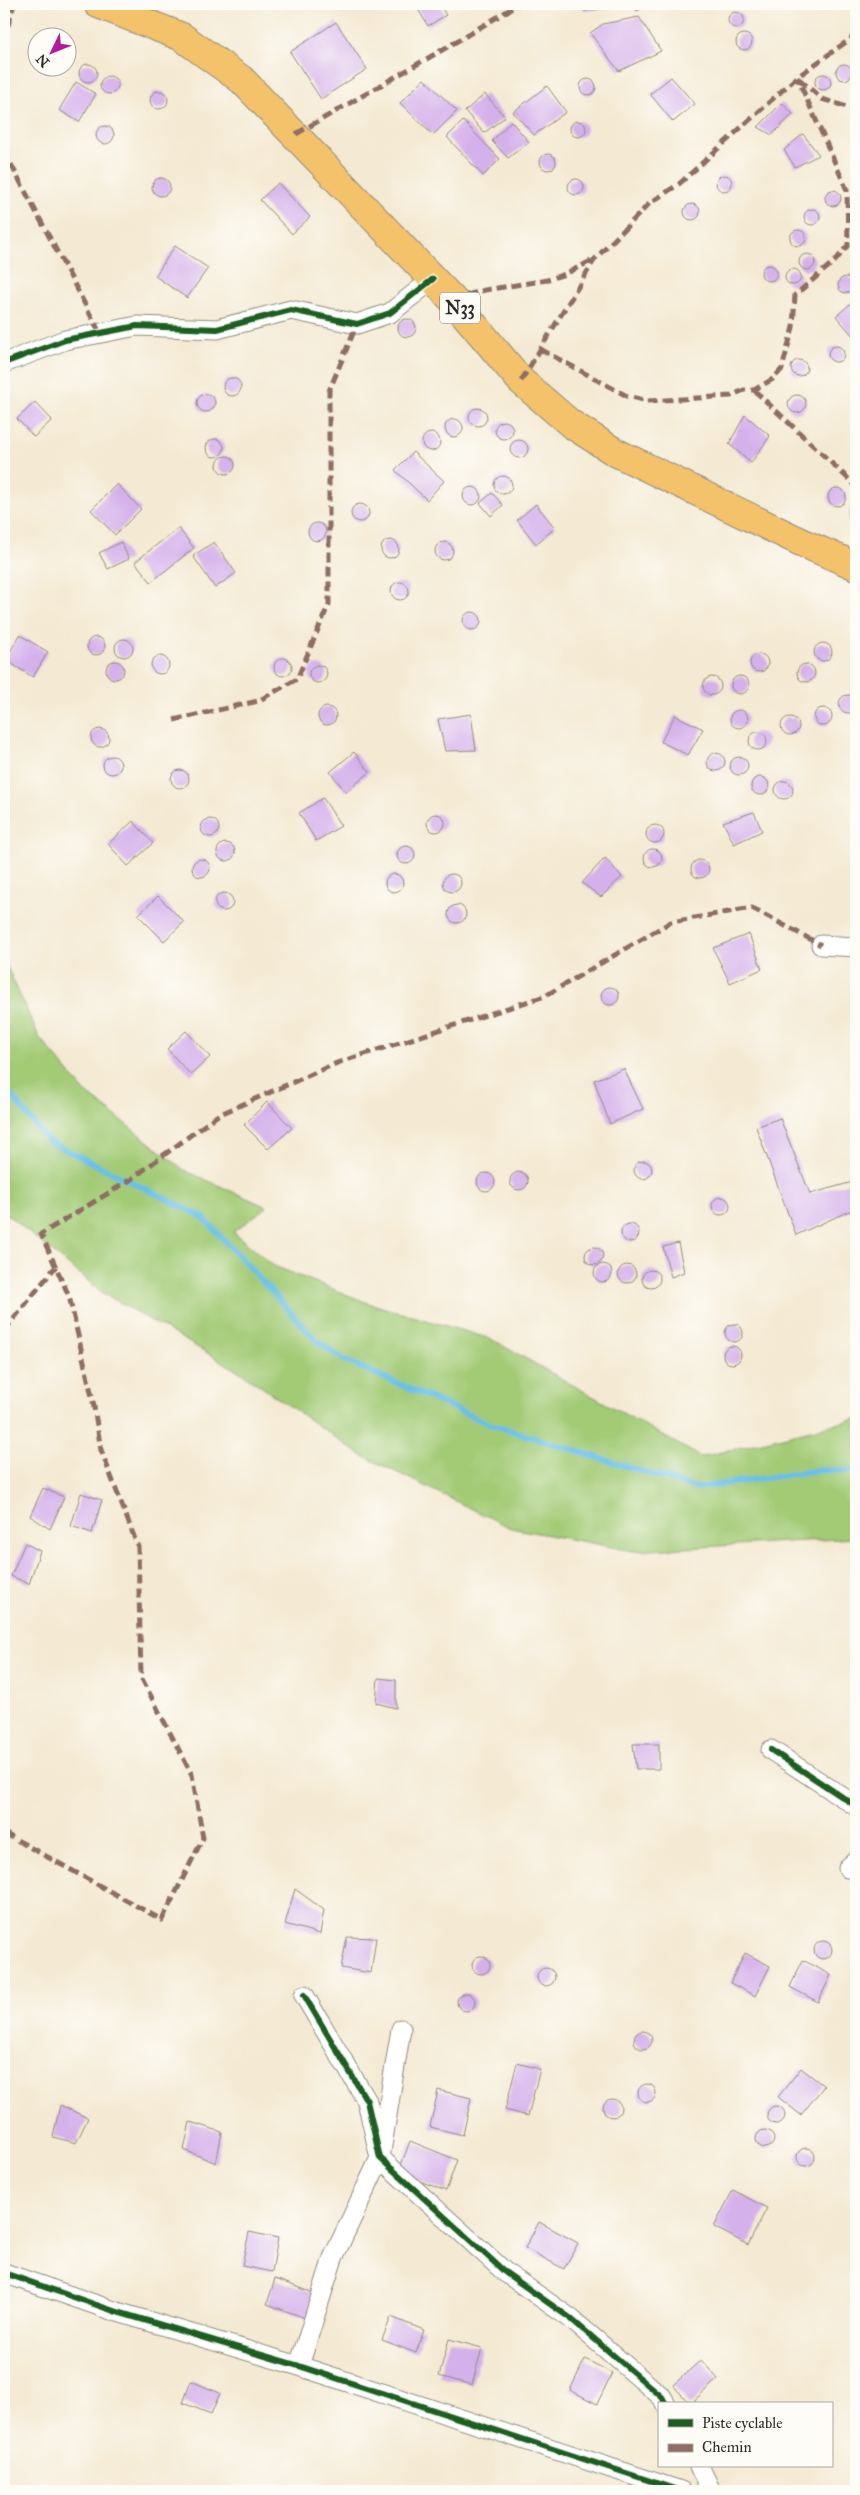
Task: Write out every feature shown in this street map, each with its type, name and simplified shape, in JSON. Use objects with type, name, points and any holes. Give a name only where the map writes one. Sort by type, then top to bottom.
[{"type":"main road","name":"N33","points":[[98,4],[182,37],[242,80],[433,279],[521,381],[570,424],[615,452],[804,544],[856,566]]},
{"type":"street","points":[[4,363],[65,340],[137,326],[217,329],[291,310],[356,324],[390,313],[433,279]]},
{"type":"street","points":[[821,945],[856,947]]},
{"type":"street","points":[[772,1750],[856,1806]]},
{"type":"street","points":[[304,1995],[367,2101],[380,2158],[506,2273],[570,2318],[662,2396],[665,2402]]},
{"type":"street","points":[[299,2366],[333,2258],[380,2158],[401,2029]]},
{"type":"street","points":[[4,2273],[114,2311],[299,2366],[681,2491]]},
{"type":"street","points":[[700,2468],[711,2491]]},
{"type":"green space","points":[[4,960],[39,1037],[85,1092],[184,1170],[267,1207],[233,1232],[274,1266],[368,1303],[491,1339],[701,1457],[856,1419],[856,1538],[633,1551],[511,1528],[361,1455],[237,1370],[103,1293],[4,1212]]},
{"type":"building","points":[[415,4],[439,4],[446,15],[428,26]]},
{"type":"building","points":[[583,4],[628,4],[628,5],[584,11]]},
{"type":"building","points":[[633,4],[650,4],[637,11]]},
{"type":"building","points":[[733,12],[739,12],[744,17],[742,26],[733,28],[728,23],[728,17]]},
{"type":"building","points":[[639,17],[661,51],[619,71],[590,33],[603,24]]},
{"type":"building","points":[[336,22],[367,69],[321,99],[290,52]]},
{"type":"building","points":[[741,34],[747,34],[752,39],[750,48],[741,50],[736,45],[736,39]]},
{"type":"building","points":[[88,64],[94,67],[97,73],[94,79],[88,82],[82,79],[79,73],[82,67]]},
{"type":"building","points":[[841,64],[847,64],[852,69],[850,78],[841,80],[836,75],[836,69]]},
{"type":"building","points":[[820,74],[826,74],[831,79],[829,88],[820,90],[815,85],[815,79]]},
{"type":"building","points":[[109,76],[115,79],[118,85],[115,91],[109,94],[103,91],[100,85],[103,79]]},
{"type":"building","points":[[671,77],[695,104],[673,122],[650,94]]},
{"type":"building","points":[[424,79],[457,111],[433,135],[400,103]]},
{"type":"building","points":[[585,79],[591,79],[596,84],[594,93],[585,95],[580,90],[580,84]]},
{"type":"building","points":[[76,82],[96,94],[79,122],[59,110]]},
{"type":"building","points":[[547,86],[566,112],[534,135],[513,112]]},
{"type":"building","points":[[159,91],[165,94],[168,100],[165,106],[159,109],[153,106],[150,100],[153,94]]},
{"type":"building","points":[[485,94],[505,117],[484,133],[465,111]]},
{"type":"building","points":[[782,103],[793,114],[772,135],[758,127]]},
{"type":"building","points":[[463,121],[500,159],[483,176],[447,137]]},
{"type":"building","points":[[511,121],[529,142],[508,158],[492,141]]},
{"type":"building","points":[[575,121],[581,121],[586,126],[584,135],[575,137],[570,132],[570,126]]},
{"type":"building","points":[[105,126],[111,129],[114,135],[111,141],[105,144],[99,141],[96,135],[99,129]]},
{"type":"building","points":[[803,134],[819,155],[795,167],[784,150]]},
{"type":"building","points":[[545,154],[551,154],[556,159],[554,168],[545,170],[540,165],[540,159]]},
{"type":"building","points":[[721,175],[727,175],[732,180],[730,189],[721,191],[716,186],[716,180]]},
{"type":"building","points":[[161,178],[167,181],[170,187],[167,193],[161,196],[155,193],[152,187],[155,181]]},
{"type":"building","points":[[573,179],[579,179],[584,184],[582,193],[573,195],[568,190],[568,184]]},
{"type":"building","points":[[278,183],[310,217],[292,234],[260,200]]},
{"type":"building","points":[[830,190],[836,190],[841,195],[839,204],[830,206],[825,201],[825,195]]},
{"type":"building","points":[[689,204],[695,204],[700,209],[698,218],[689,220],[684,215],[684,209]]},
{"type":"building","points":[[809,209],[815,209],[820,214],[818,223],[809,225],[804,220],[804,214]]},
{"type":"building","points":[[795,230],[801,230],[806,235],[804,244],[795,246],[790,241],[790,235]]},
{"type":"building","points":[[175,246],[208,268],[187,298],[155,276]]},
{"type":"building","points":[[804,254],[810,254],[815,259],[813,268],[804,270],[799,265],[799,259]]},
{"type":"building","points":[[766,265],[772,265],[777,270],[775,279],[766,281],[761,276],[761,270]]},
{"type":"building","points":[[790,269],[796,269],[801,274],[799,283],[790,285],[785,280],[785,274]]},
{"type":"building","points":[[843,277],[849,277],[854,282],[852,291],[843,293],[838,288],[838,282]]},
{"type":"building","points":[[856,299],[856,335],[854,337],[836,316]]},
{"type":"building","points":[[407,319],[413,322],[416,328],[413,334],[407,337],[401,334],[398,328],[401,322]]},
{"type":"building","points":[[833,346],[839,346],[844,351],[842,360],[833,362],[828,357],[828,351]]},
{"type":"building","points":[[796,360],[802,360],[807,365],[805,374],[796,376],[791,371],[791,365]]},
{"type":"building","points":[[232,378],[238,381],[241,387],[238,393],[232,396],[226,393],[223,387],[226,381]]},
{"type":"building","points":[[206,394],[212,397],[215,403],[212,409],[206,412],[200,409],[197,403],[200,397]]},
{"type":"building","points":[[797,395],[803,398],[806,404],[803,410],[797,413],[791,410],[788,404],[791,398]]},
{"type":"building","points":[[35,402],[52,420],[34,437],[17,419]]},
{"type":"building","points":[[478,408],[484,411],[487,417],[484,423],[478,426],[472,423],[469,417],[472,411]]},
{"type":"building","points":[[745,415],[770,436],[751,463],[729,444]]},
{"type":"building","points":[[454,419],[460,422],[463,428],[460,434],[454,437],[448,434],[445,428],[448,422]]},
{"type":"building","points":[[504,421],[510,424],[513,430],[510,436],[504,439],[498,436],[495,430],[498,424]]},
{"type":"building","points":[[431,433],[437,436],[440,442],[437,448],[431,451],[425,448],[422,442],[425,436]]},
{"type":"building","points":[[215,439],[221,442],[224,448],[221,454],[215,457],[209,454],[206,448],[209,442]]},
{"type":"building","points":[[519,440],[525,443],[528,449],[525,455],[519,458],[513,455],[510,449],[513,443]]},
{"type":"building","points":[[413,452],[444,481],[427,500],[395,470]]},
{"type":"building","points":[[226,456],[232,459],[235,465],[232,471],[226,474],[220,471],[217,465],[220,459]]},
{"type":"building","points":[[503,476],[509,479],[512,485],[509,491],[503,494],[497,491],[494,485],[497,479]]},
{"type":"building","points":[[117,484],[141,509],[115,535],[91,510]]},
{"type":"building","points":[[472,487],[478,490],[481,496],[478,502],[472,505],[466,502],[463,496],[466,490]]},
{"type":"building","points":[[837,488],[843,491],[846,497],[843,503],[837,506],[831,503],[828,497],[831,491]]},
{"type":"building","points":[[492,493],[503,505],[491,516],[480,503]]},
{"type":"building","points":[[360,504],[366,507],[369,513],[366,519],[360,522],[354,519],[351,513],[354,507]]},
{"type":"building","points":[[536,504],[555,528],[536,544],[517,520]]},
{"type":"building","points":[[855,506],[856,523],[849,518],[849,511]]},
{"type":"building","points":[[317,523],[323,526],[326,532],[323,538],[317,541],[311,538],[308,532],[311,526]]},
{"type":"building","points":[[178,528],[194,548],[151,582],[135,562]]},
{"type":"building","points":[[390,540],[396,543],[399,549],[396,555],[390,558],[384,555],[381,549],[384,543]]},
{"type":"building","points":[[121,542],[129,559],[108,569],[99,553]]},
{"type":"building","points":[[214,542],[236,573],[215,588],[193,556]]},
{"type":"building","points":[[444,542],[450,545],[453,551],[450,557],[444,560],[438,557],[435,551],[438,545]]},
{"type":"building","points":[[400,582],[406,585],[409,591],[406,597],[400,600],[394,597],[391,591],[394,585]]},
{"type":"building","points":[[472,612],[478,615],[481,621],[478,627],[472,630],[466,627],[463,621],[466,615]]},
{"type":"building","points":[[20,635],[48,652],[33,677],[5,660]]},
{"type":"building","points":[[96,637],[102,640],[105,646],[102,652],[96,655],[90,652],[87,646],[90,640]]},
{"type":"building","points":[[124,639],[130,642],[133,648],[130,654],[124,657],[118,654],[115,648],[118,642]]},
{"type":"building","points":[[823,643],[829,646],[832,652],[829,658],[823,661],[817,658],[814,652],[817,646]]},
{"type":"building","points":[[759,654],[765,657],[768,663],[765,669],[759,672],[753,669],[750,663],[753,657]]},
{"type":"building","points":[[160,656],[166,659],[169,665],[166,671],[160,674],[154,671],[151,665],[154,659]]},
{"type":"building","points":[[283,658],[289,661],[292,667],[289,673],[283,676],[277,673],[274,667],[277,661]]},
{"type":"building","points":[[115,661],[121,664],[124,670],[121,676],[115,679],[109,676],[106,670],[109,664]]},
{"type":"building","points":[[806,664],[812,667],[815,673],[812,679],[806,682],[800,679],[797,673],[800,667]]},
{"type":"building","points":[[318,665],[324,668],[327,674],[324,680],[318,683],[312,680],[309,674],[312,668]]},
{"type":"building","points":[[740,676],[746,679],[749,685],[746,691],[740,694],[734,691],[731,685],[734,679]]},
{"type":"building","points":[[712,677],[718,680],[721,686],[718,692],[712,695],[706,692],[703,686],[706,680]]},
{"type":"building","points":[[848,695],[854,698],[857,704],[854,710],[848,713],[842,710],[839,704],[842,698]]},
{"type":"building","points":[[327,707],[333,710],[336,716],[333,722],[327,725],[321,722],[318,716],[321,710]]},
{"type":"building","points":[[823,708],[829,711],[832,717],[829,723],[823,726],[817,723],[814,717],[817,711]]},
{"type":"building","points":[[739,710],[745,713],[748,719],[745,725],[739,728],[733,725],[730,719],[733,713]]},
{"type":"building","points":[[471,714],[476,750],[445,751],[438,719]]},
{"type":"building","points":[[675,715],[703,729],[688,755],[661,742]]},
{"type":"building","points":[[790,717],[796,720],[799,726],[796,732],[790,735],[784,732],[781,726],[784,720]]},
{"type":"building","points":[[100,729],[106,732],[109,738],[106,744],[100,747],[94,744],[91,738],[94,732]]},
{"type":"building","points":[[758,732],[764,735],[767,741],[764,747],[758,750],[752,747],[749,741],[752,735]]},
{"type":"building","points":[[354,752],[370,772],[346,792],[330,772]]},
{"type":"building","points":[[716,753],[722,756],[725,762],[722,768],[716,771],[710,768],[707,762],[710,756]]},
{"type":"building","points":[[112,756],[118,759],[121,765],[118,771],[112,774],[106,771],[103,765],[106,759]]},
{"type":"building","points":[[739,757],[745,760],[748,766],[745,772],[739,775],[733,772],[730,766],[733,760]]},
{"type":"building","points":[[180,770],[186,773],[189,779],[186,785],[180,788],[174,785],[171,779],[174,773]]},
{"type":"building","points":[[760,777],[766,780],[769,786],[766,792],[760,795],[754,792],[751,786],[754,780]]},
{"type":"building","points":[[784,781],[790,784],[793,790],[790,796],[784,799],[778,796],[775,790],[778,784]]},
{"type":"building","points":[[323,798],[341,826],[316,841],[299,813]]},
{"type":"building","points":[[754,812],[762,831],[734,844],[723,822]]},
{"type":"building","points":[[436,814],[442,817],[445,823],[442,829],[436,832],[430,829],[427,823],[430,817]]},
{"type":"building","points":[[210,819],[216,822],[219,828],[216,834],[210,837],[204,834],[201,828],[204,822]]},
{"type":"building","points":[[133,821],[153,843],[128,866],[108,844]]},
{"type":"building","points":[[655,825],[661,828],[664,834],[661,840],[655,843],[649,840],[646,834],[649,828]]},
{"type":"building","points":[[226,843],[232,846],[235,852],[232,858],[226,861],[220,858],[217,852],[220,846]]},
{"type":"building","points":[[406,846],[412,849],[415,855],[412,861],[406,864],[400,861],[397,855],[400,849]]},
{"type":"building","points":[[653,849],[659,852],[662,858],[659,864],[653,867],[647,864],[644,858],[647,852]]},
{"type":"building","points":[[605,858],[622,877],[601,897],[582,883]]},
{"type":"building","points":[[201,859],[207,862],[210,868],[207,874],[201,877],[195,874],[192,868],[195,862]]},
{"type":"building","points":[[700,860],[706,863],[709,869],[706,875],[700,878],[694,875],[691,869],[694,863]]},
{"type":"building","points":[[394,874],[400,877],[403,883],[400,889],[394,892],[388,889],[385,883],[388,877]]},
{"type":"building","points":[[452,874],[458,877],[461,883],[458,889],[452,892],[446,889],[443,883],[446,877]]},
{"type":"building","points":[[224,893],[230,896],[233,902],[230,908],[224,911],[218,908],[215,902],[218,896]]},
{"type":"building","points":[[158,896],[184,922],[164,941],[138,915]]},
{"type":"building","points":[[457,905],[463,908],[466,914],[463,920],[457,923],[451,920],[448,914],[451,908]]},
{"type":"building","points":[[749,934],[762,969],[730,983],[713,948]]},
{"type":"building","points":[[610,987],[616,990],[619,996],[616,1002],[610,1005],[604,1002],[601,996],[604,990]]},
{"type":"building","points":[[186,1031],[210,1057],[191,1075],[167,1049]]},
{"type":"building","points":[[624,1069],[643,1109],[610,1124],[594,1080]]},
{"type":"building","points":[[267,1102],[292,1128],[268,1149],[244,1125]]},
{"type":"building","points":[[780,1118],[810,1194],[856,1181],[856,1208],[796,1235],[756,1127]]},
{"type":"building","points":[[643,1161],[649,1164],[652,1170],[649,1176],[643,1179],[637,1176],[634,1170],[637,1164]]},
{"type":"building","points":[[519,1172],[525,1175],[528,1181],[525,1187],[519,1190],[513,1187],[510,1181],[513,1175]]},
{"type":"building","points":[[486,1173],[492,1176],[495,1182],[492,1188],[486,1191],[480,1188],[477,1182],[480,1176]]},
{"type":"building","points":[[721,1197],[727,1200],[730,1206],[727,1212],[721,1215],[715,1212],[712,1206],[715,1200]]},
{"type":"building","points":[[630,1224],[636,1227],[639,1233],[636,1239],[630,1242],[624,1239],[621,1233],[624,1227]]},
{"type":"building","points":[[678,1243],[684,1272],[671,1277],[663,1247]]},
{"type":"building","points":[[594,1247],[600,1250],[603,1256],[600,1262],[594,1265],[588,1262],[585,1256],[588,1250]]},
{"type":"building","points":[[603,1264],[609,1267],[612,1273],[609,1279],[603,1282],[597,1279],[594,1273],[597,1267]]},
{"type":"building","points":[[627,1265],[633,1268],[636,1274],[633,1280],[627,1283],[621,1280],[618,1274],[621,1268]]},
{"type":"building","points":[[651,1270],[657,1273],[660,1279],[657,1285],[651,1288],[645,1285],[642,1279],[645,1273]]},
{"type":"building","points":[[734,1324],[740,1327],[743,1333],[740,1339],[734,1342],[728,1339],[725,1333],[728,1327]]},
{"type":"building","points":[[732,1346],[738,1349],[741,1355],[738,1361],[732,1364],[726,1361],[723,1355],[726,1349]]},
{"type":"building","points":[[43,1488],[64,1497],[50,1529],[30,1516]]},
{"type":"building","points":[[81,1493],[102,1500],[92,1533],[71,1526]]},
{"type":"building","points":[[25,1543],[40,1551],[29,1584],[11,1576]]},
{"type":"building","points":[[378,1678],[396,1680],[396,1708],[376,1703]]},
{"type":"building","points":[[633,1744],[659,1744],[659,1769],[636,1769]]},
{"type":"building","points":[[295,1889],[324,1910],[320,1934],[285,1924]]},
{"type":"building","points":[[347,1937],[376,1938],[371,1973],[341,1968]]},
{"type":"building","points":[[823,1941],[829,1944],[832,1950],[829,1956],[823,1959],[817,1956],[814,1950],[817,1944]]},
{"type":"building","points":[[745,1953],[770,1966],[755,1996],[730,1983]]},
{"type":"building","points":[[481,1956],[487,1959],[490,1965],[487,1971],[481,1974],[475,1971],[472,1965],[475,1959]]},
{"type":"building","points":[[803,1960],[831,1975],[818,2002],[790,1987]]},
{"type":"building","points":[[546,1968],[552,1971],[555,1977],[552,1983],[546,1986],[540,1983],[537,1977],[540,1971]]},
{"type":"building","points":[[466,1993],[472,1996],[475,2002],[472,2008],[466,2011],[460,2008],[457,2002],[460,1996]]},
{"type":"building","points":[[643,2031],[649,2034],[652,2040],[649,2046],[643,2049],[637,2046],[634,2040],[637,2034]]},
{"type":"building","points":[[517,2063],[540,2069],[528,2116],[505,2110]]},
{"type":"building","points":[[801,2068],[824,2086],[801,2115],[778,2097]]},
{"type":"building","points":[[647,2084],[653,2087],[656,2093],[653,2099],[647,2102],[641,2099],[638,2093],[641,2087]]},
{"type":"building","points":[[438,2090],[471,2098],[463,2135],[430,2127]]},
{"type":"building","points":[[612,2099],[618,2102],[621,2108],[618,2114],[612,2117],[606,2114],[603,2108],[606,2102]]},
{"type":"building","points":[[60,2105],[88,2118],[76,2143],[53,2137]]},
{"type":"building","points":[[776,2106],[782,2109],[785,2115],[782,2121],[776,2124],[770,2121],[767,2115],[770,2109]]},
{"type":"building","points":[[190,2122],[222,2132],[216,2163],[184,2150]]},
{"type":"building","points":[[765,2130],[771,2133],[774,2139],[771,2145],[765,2148],[759,2145],[756,2139],[759,2133]]},
{"type":"building","points":[[410,2141],[457,2160],[446,2191],[398,2173]]},
{"type":"building","points":[[806,2148],[812,2151],[815,2157],[812,2163],[806,2166],[800,2163],[797,2157],[800,2151]]},
{"type":"building","points":[[733,2190],[767,2208],[748,2245],[714,2227]]},
{"type":"building","points":[[539,2222],[578,2243],[564,2269],[525,2248]]},
{"type":"building","points":[[249,2232],[278,2238],[272,2272],[242,2266]]},
{"type":"building","points":[[275,2279],[317,2294],[308,2319],[267,2304]]},
{"type":"building","points":[[391,2317],[424,2330],[416,2353],[382,2340]]},
{"type":"building","points":[[449,2339],[482,2348],[472,2385],[439,2376]]},
{"type":"building","points":[[585,2359],[612,2373],[597,2404],[570,2390]]},
{"type":"building","points":[[701,2360],[718,2379],[692,2402],[688,2402],[673,2385]]},
{"type":"building","points":[[191,2381],[220,2393],[211,2414],[183,2403]]},
{"type":"waterway","points":[[4,1086],[48,1141],[203,1217],[316,1340],[344,1360],[490,1424],[696,1488],[820,1470],[856,1471]]},
{"type":"marked path","points":[[4,40],[14,4]]},
{"type":"marked path","points":[[296,134],[519,4]]},
{"type":"marked path","points":[[521,381],[595,259],[650,203],[679,184],[797,77],[856,35]]},
{"type":"marked path","points":[[540,349],[627,396],[648,401],[731,396],[744,390],[754,390],[773,379],[782,369],[793,327],[795,295],[836,260],[848,245],[847,190],[797,77]]},
{"type":"marked path","points":[[799,79],[822,99],[856,110]]},
{"type":"marked path","points":[[4,151],[100,333]]},
{"type":"marked path","points":[[452,299],[485,290],[547,280],[565,274],[595,259]]},
{"type":"marked path","points":[[174,720],[258,701],[297,679],[329,604],[329,391],[357,324]]},
{"type":"marked path","points":[[754,390],[856,486]]},
{"type":"marked path","points":[[4,1833],[162,1920],[203,1838],[192,1775],[141,1677],[138,1547],[101,1450],[93,1401],[69,1296],[41,1234],[130,1180],[218,1115],[337,1063],[545,996],[671,922],[752,908],[821,945]]},
{"type":"marked path","points":[[4,1331],[56,1266]]},
{"type":"cycle path","points":[[4,363],[65,340],[137,326],[217,329],[291,310],[357,324],[390,313],[433,279]]},
{"type":"cycle path","points":[[771,1750],[856,1806]]},
{"type":"cycle path","points":[[304,1995],[367,2101],[380,2158],[506,2273],[570,2318],[662,2397],[665,2402]]},
{"type":"cycle path","points":[[4,2273],[114,2311],[299,2366],[681,2491]]}]
